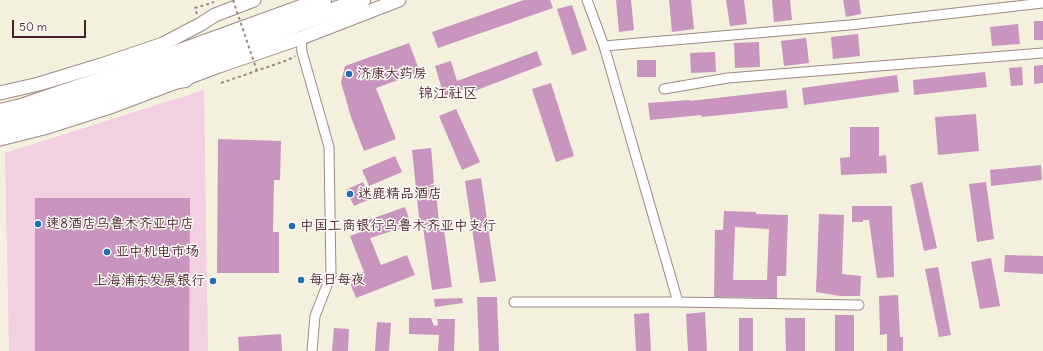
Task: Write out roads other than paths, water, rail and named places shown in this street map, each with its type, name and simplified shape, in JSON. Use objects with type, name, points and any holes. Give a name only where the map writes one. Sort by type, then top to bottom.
[{"type":"highway","points":[[0,112],[21,107],[130,70],[323,0]]},
{"type":"highway","points":[[0,125],[58,110],[116,90],[362,0]]},
{"type":"highway","points":[[116,90],[185,79]]},
{"type":"main road","points":[[0,94],[101,65],[163,44],[215,15],[254,0]]},
{"type":"main road","points":[[0,139],[44,128],[105,108],[301,38],[399,0]]},
{"type":"main road","points":[[130,70],[163,44]]},
{"type":"street","points":[[587,0],[604,46],[678,302]]},
{"type":"street","points":[[604,46],[850,25],[1043,3]]},
{"type":"street","points":[[301,38],[302,52],[329,147],[331,275],[315,316],[312,351]]},
{"type":"street","points":[[664,89],[728,78],[1043,53]]},
{"type":"street","points":[[514,302],[678,302],[859,305]]},
{"type":"place","name":"济康大药房","points":[[349,74]]},
{"type":"place","name":"迷鹿精品酒店","points":[[350,194]]},
{"type":"place","name":"速8酒店乌鲁木齐亚中店","points":[[38,224]]},
{"type":"place","name":"中国工商银行乌鲁木齐亚中支行","points":[[292,226]]},
{"type":"place","name":"亚中机电市场","points":[[107,252]]},
{"type":"place","name":"每日每夜","points":[[301,280]]},
{"type":"place","name":"上海浦东发展银行","points":[[213,281]]},
{"type":"district","name":"锦江社区","points":[[448,94]]}]
